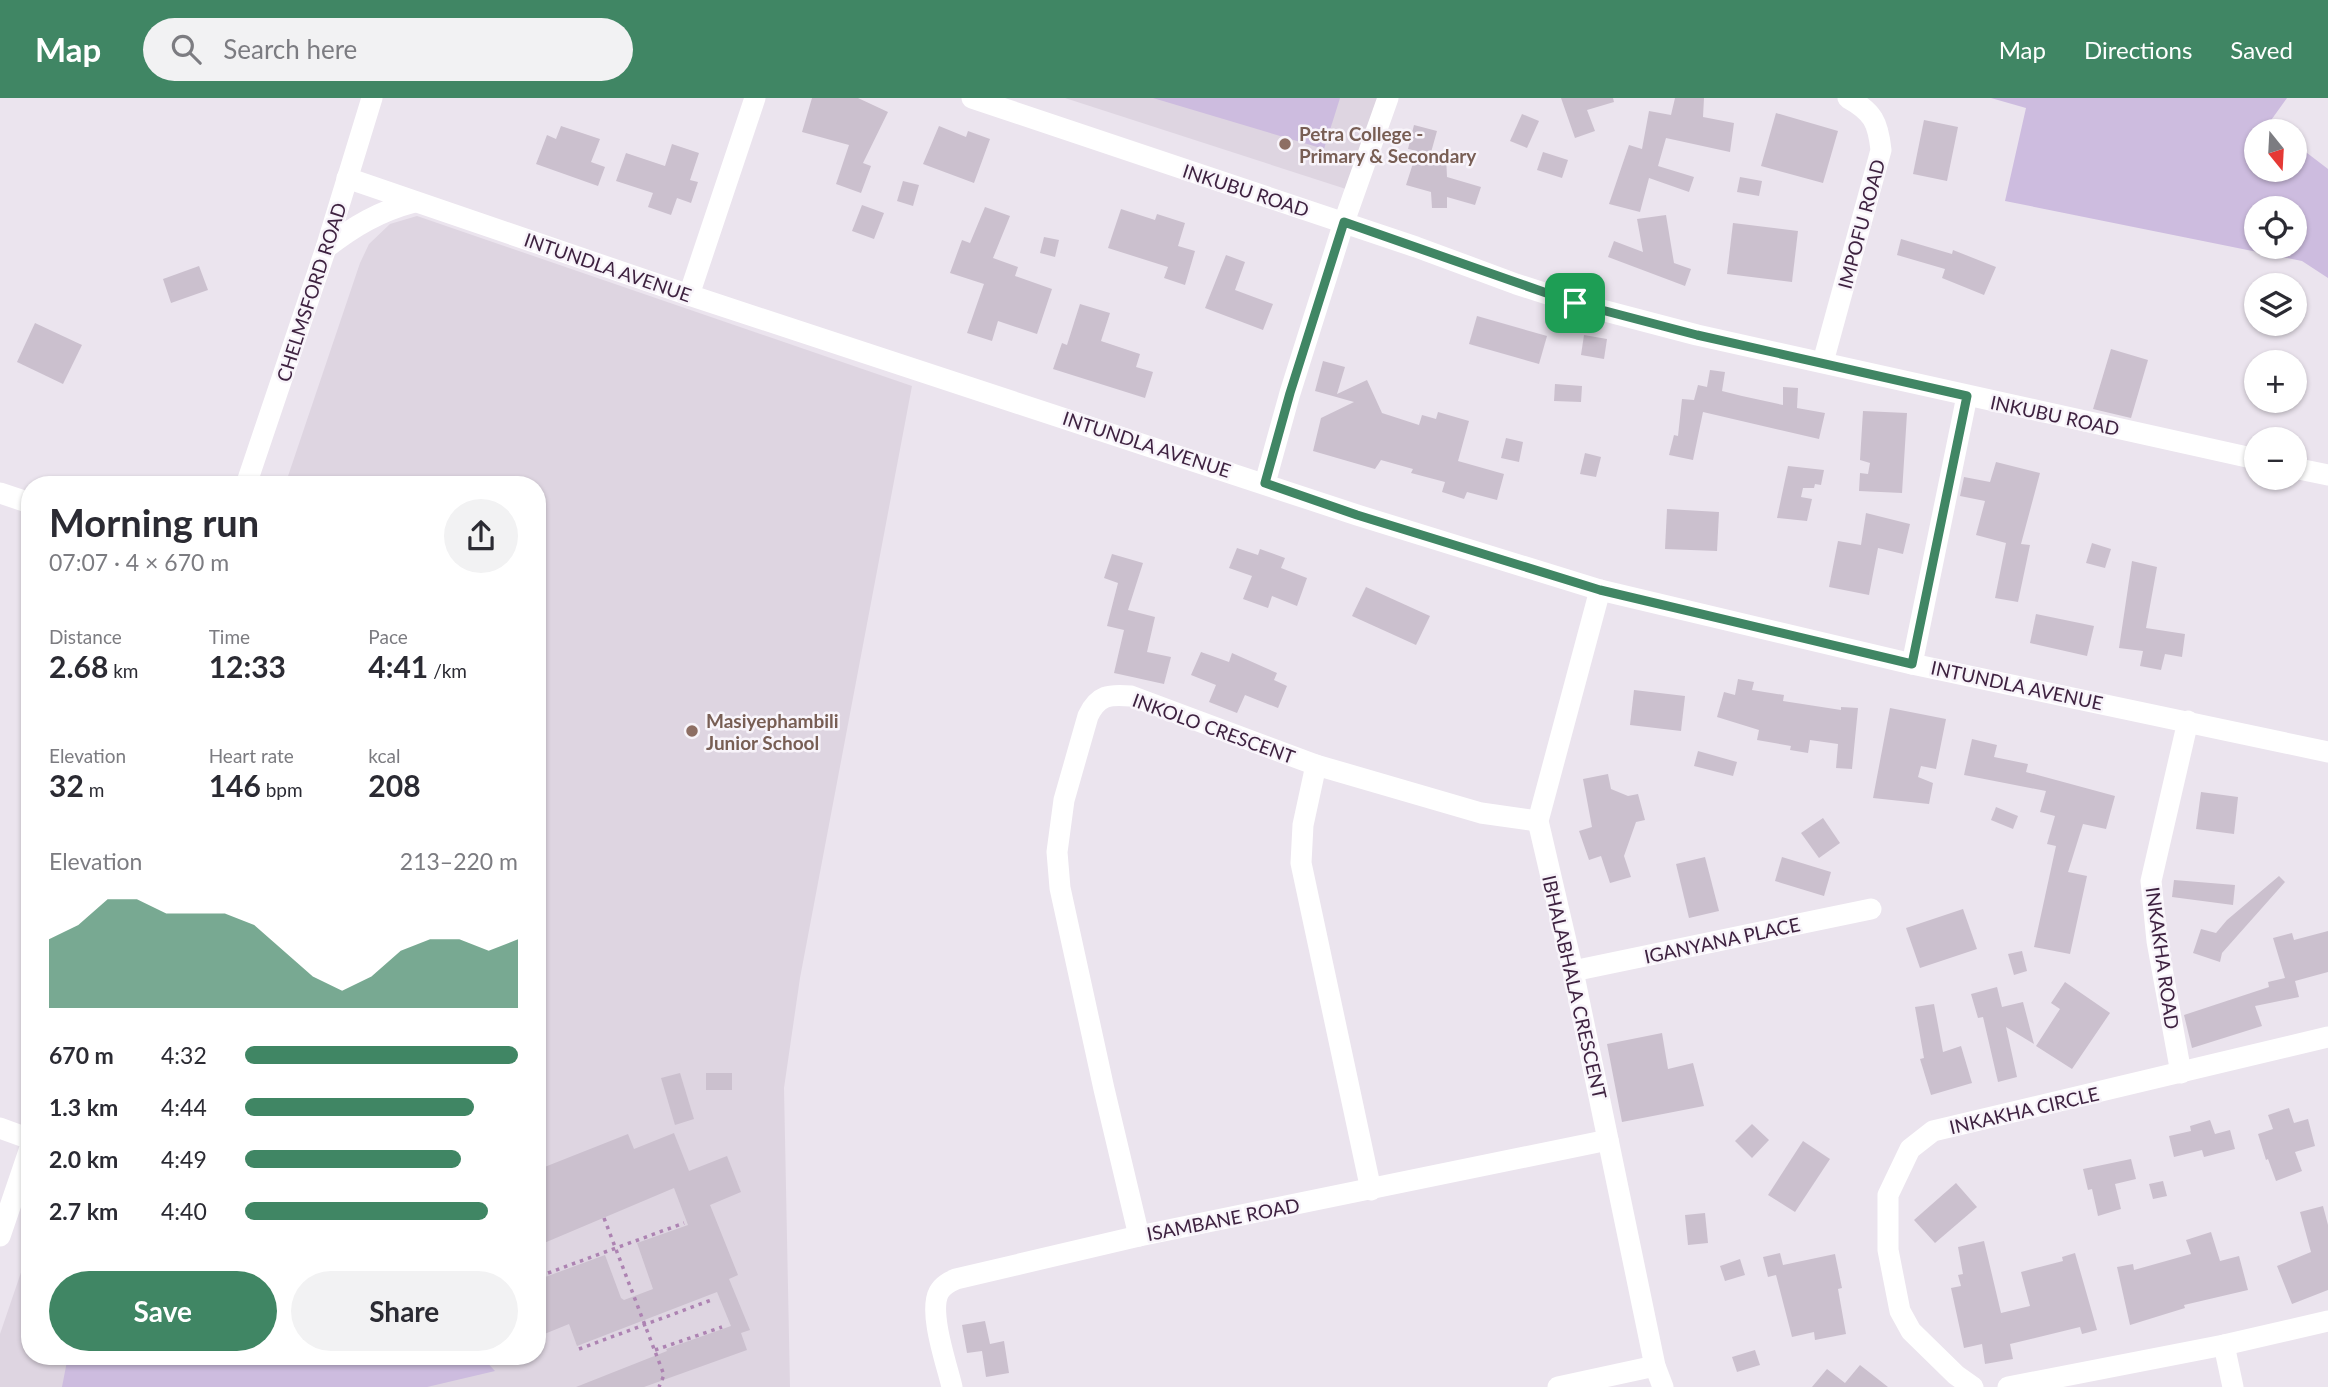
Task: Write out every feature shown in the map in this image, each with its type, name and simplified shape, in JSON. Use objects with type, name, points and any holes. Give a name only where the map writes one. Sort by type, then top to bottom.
[{"type":"street","name":"CHELMSFORD ROAD","points":[[249,476],[326,248],[372,98]]},
{"type":"street","points":[[689,295],[755,98]]},
{"type":"street","name":"INKUBU ROAD","points":[[972,98],[1344,222],[1575,303],[1697,335],[2244,456]]},
{"type":"street","points":[[1265,483],[1290,393],[1344,222],[1388,98]]},
{"type":"street","name":"IMPOFU ROAD","points":[[1823,362],[1881,150],[1879,131],[1873,118],[1863,106],[1848,98]]},
{"type":"street","name":"INTUNDLA AVENUE","points":[[346,178],[689,295],[1357,515],[1600,590],[1912,664],[2328,752]]},
{"type":"street","points":[[326,248],[362,221],[391,208],[414,202]]},
{"type":"street","points":[[1912,664],[1967,396]]},
{"type":"street","points":[[2307,471],[2328,475]]},
{"type":"street","points":[[0,493],[21,500]]},
{"type":"street","name":"IBHALABHALA CRESCENT","points":[[1600,590],[1538,821],[1573,971],[1655,1366],[1663,1387]]},
{"type":"street","name":"INKOLO CRESCENT","points":[[1139,1236],[1060,888],[1057,852],[1064,800],[1088,716],[1095,703],[1105,697],[1131,696],[1317,765],[1481,813],[1538,821]]},
{"type":"street","name":"INKAKHA ROAD","points":[[2181,1073],[2157,941],[2151,881],[2188,721]]},
{"type":"street","points":[[1317,765],[1304,825],[1301,863],[1371,1190]]},
{"type":"street","name":"IGANYANA PLACE","points":[[1573,971],[1871,909]]},
{"type":"street","name":"INKAKHA CIRCLE","points":[[1973,1387],[1956,1375],[1911,1331],[1900,1311],[1888,1250],[1888,1195],[1910,1149],[1933,1131],[2328,1037]]},
{"type":"street","points":[[0,1128],[21,1136]]},
{"type":"street","name":"ISAMBANE ROAD","points":[[952,1387],[936,1304],[944,1285],[956,1279],[1139,1236],[1608,1140]]},
{"type":"street","points":[[0,1236],[21,1174]]},
{"type":"street","points":[[2008,1387],[2224,1345],[2328,1321]]},
{"type":"street","points":[[2224,1345],[2233,1387]]},
{"type":"street","points":[[1558,1387],[1655,1366]]},
{"type":"path","points":[[604,1218],[664,1374],[659,1387]]},
{"type":"path","points":[[548,1273],[684,1223]]},
{"type":"path","points":[[579,1349],[714,1299]]},
{"type":"path","points":[[655,1350],[722,1327]]},
{"type":"shaded area","name":"Petra College - Primary & Secondary","points":[[1065,98],[1378,98],[1349,190]]},
{"type":"shaded area","points":[[1153,98],[1340,98],[1324,149]]},
{"type":"shaded area","points":[[1991,98],[2287,98],[2272,119],[2244,119],[2244,182],[2307,182],[2307,153],[2328,169],[2328,278],[2302,261],[2292,259],[2307,259],[2307,196],[2244,196],[2244,249],[2005,201],[2026,108]]},
{"type":"shaded area","name":"Masiyephambili Junior School","points":[[417,216],[912,386],[800,978],[784,1088],[790,1387],[0,1387],[0,1334],[21,1272],[21,1365],[546,1365],[546,476],[288,476],[360,263],[369,244],[390,224]]},
{"type":"shaded area","points":[[66,1365],[489,1365],[495,1371],[427,1387],[62,1387]]},
{"type":"building","points":[[812,98],[858,98],[888,112],[863,163],[871,166],[861,193],[836,184],[849,145],[802,132]]},
{"type":"building","points":[[1561,98],[1613,98],[1614,102],[1587,110],[1595,131],[1575,138]]},
{"type":"building","points":[[1675,98],[1704,98],[1703,117],[1734,123],[1730,152],[1666,138],[1658,166],[1694,177],[1689,192],[1649,178],[1640,212],[1609,204],[1629,145],[1642,149],[1649,111],[1671,115]]},
{"type":"building","points":[[1776,113],[1838,131],[1823,183],[1761,166]]},
{"type":"building","points":[[1522,114],[1539,121],[1527,148],[1510,141]]},
{"type":"building","points":[[1924,120],[1958,127],[1947,181],[1913,174]]},
{"type":"building","points":[[1414,125],[1437,131],[1430,156],[1446,156],[1447,177],[1481,187],[1475,205],[1447,197],[1447,208],[1432,208],[1431,192],[1406,185],[1417,151],[1408,149]]},
{"type":"building","points":[[561,126],[600,139],[591,162],[605,167],[598,186],[536,164],[547,135],[556,139]]},
{"type":"building","points":[[939,126],[966,137],[968,131],[990,139],[974,183],[923,164]]},
{"type":"building","points":[[672,144],[699,153],[690,180],[698,182],[691,203],[677,198],[671,215],[648,207],[653,193],[616,181],[626,153],[665,166]]},
{"type":"building","points":[[1543,152],[1568,160],[1562,178],[1537,170]]},
{"type":"building","points":[[1740,177],[1762,181],[1759,196],[1737,192]]},
{"type":"building","points":[[903,181],[919,185],[913,206],[897,201]]},
{"type":"building","points":[[862,205],[884,213],[874,239],[852,231]]},
{"type":"building","points":[[985,207],[1010,216],[993,258],[1018,267],[1015,276],[1052,289],[1037,334],[998,321],[992,341],[967,333],[984,284],[950,273],[962,240],[970,243]]},
{"type":"building","points":[[1121,209],[1155,220],[1157,214],[1185,223],[1178,246],[1195,251],[1185,285],[1164,278],[1168,267],[1108,248]]},
{"type":"building","points":[[1666,215],[1674,263],[1691,269],[1685,286],[1608,257],[1614,241],[1643,252],[1637,219]]},
{"type":"building","points":[[1733,223],[1798,231],[1792,282],[1727,274]]},
{"type":"building","points":[[1044,237],[1059,240],[1055,257],[1040,253]]},
{"type":"building","points":[[1901,239],[1952,254],[1953,250],[1996,267],[1984,295],[1942,278],[1945,269],[1897,255]]},
{"type":"building","points":[[1226,255],[1245,262],[1235,290],[1273,304],[1263,330],[1205,308]]},
{"type":"building","points":[[199,266],[208,290],[171,303],[163,279]]},
{"type":"building","points":[[1080,304],[1110,313],[1101,341],[1140,354],[1136,367],[1153,372],[1145,398],[1053,369],[1062,343],[1067,345]]},
{"type":"building","points":[[1477,316],[1547,336],[1539,364],[1469,344]]},
{"type":"building","points":[[35,323],[82,345],[63,384],[17,362]]},
{"type":"building","points":[[1584,335],[1607,339],[1604,359],[1581,355]]},
{"type":"building","points":[[2111,349],[2148,360],[2131,418],[2093,409]]},
{"type":"building","points":[[1323,361],[1345,367],[1337,394],[1367,380],[1382,413],[1419,425],[1422,415],[1436,419],[1438,412],[1469,421],[1458,461],[1504,474],[1497,500],[1467,492],[1464,499],[1442,492],[1445,482],[1411,473],[1413,469],[1381,460],[1375,469],[1313,451],[1321,418],[1354,402],[1315,391]]},
{"type":"building","points":[[1710,370],[1725,372],[1722,391],[1783,405],[1783,387],[1798,388],[1797,408],[1825,413],[1819,439],[1703,412],[1693,460],[1669,455],[1674,435],[1678,436],[1682,399],[1694,400],[1698,385],[1707,387]]},
{"type":"building","points":[[1555,384],[1582,386],[1581,402],[1554,401]]},
{"type":"building","points":[[1863,411],[1907,413],[1902,493],[1859,491],[1860,473],[1868,474],[1870,463],[1860,460]]},
{"type":"building","points":[[1506,438],[1523,442],[1519,462],[1501,458]]},
{"type":"building","points":[[1585,453],[1601,457],[1596,477],[1580,474]]},
{"type":"building","points":[[1996,462],[2040,473],[2021,544],[2030,545],[2018,602],[1995,598],[2006,543],[1976,535],[1985,501],[1960,496],[1964,477],[1990,482]]},
{"type":"building","points":[[1788,466],[1824,470],[1821,485],[1803,488],[1801,497],[1812,499],[1807,521],[1777,518]]},
{"type":"building","points":[[1667,509],[1719,512],[1717,551],[1665,549]]},
{"type":"building","points":[[1866,513],[1910,524],[1903,554],[1878,548],[1869,595],[1829,587],[1838,541],[1861,545]]},
{"type":"building","points":[[2092,543],[2111,549],[2105,568],[2086,563]]},
{"type":"building","points":[[1237,548],[1258,555],[1260,549],[1285,558],[1281,568],[1307,578],[1297,606],[1272,596],[1268,608],[1243,599],[1252,576],[1229,568]]},
{"type":"building","points":[[1112,554],[1143,563],[1128,610],[1155,617],[1147,652],[1171,657],[1164,684],[1114,673],[1124,630],[1107,626],[1118,583],[1104,578]]},
{"type":"building","points":[[2132,561],[2157,567],[2146,628],[2185,634],[2182,657],[2165,654],[2161,670],[2140,666],[2143,651],[2119,648]]},
{"type":"building","points":[[1366,587],[1430,616],[1416,645],[1352,616]]},
{"type":"building","points":[[2036,614],[2094,626],[2087,656],[2030,643]]},
{"type":"building","points":[[1201,652],[1229,662],[1232,653],[1277,673],[1274,680],[1287,686],[1278,708],[1245,695],[1237,713],[1209,702],[1216,685],[1191,675]]},
{"type":"building","points":[[1738,679],[1754,682],[1752,690],[1784,695],[1783,701],[1841,710],[1841,707],[1858,708],[1852,769],[1836,768],[1838,744],[1810,740],[1808,753],[1790,750],[1791,746],[1757,740],[1759,730],[1717,717],[1724,692],[1735,695]]},
{"type":"building","points":[[1634,690],[1685,696],[1681,731],[1630,725]]},
{"type":"building","points":[[1890,708],[1946,719],[1936,769],[1921,766],[1918,777],[1933,783],[1929,804],[1873,798]]},
{"type":"building","points":[[1972,739],[1997,745],[1994,757],[2028,764],[2026,772],[2115,796],[2106,829],[2083,824],[2068,872],[2087,876],[2070,954],[2034,947],[2056,846],[2047,844],[2055,816],[2040,812],[2046,791],[1964,775]]},
{"type":"building","points":[[1698,751],[1737,762],[1733,776],[1694,766]]},
{"type":"building","points":[[1608,774],[1611,789],[1628,796],[1638,794],[1645,820],[1636,822],[1624,856],[1631,877],[1610,883],[1601,856],[1589,860],[1579,831],[1592,827],[1583,779]]},
{"type":"building","points":[[2201,792],[2238,797],[2234,834],[2196,829]]},
{"type":"building","points":[[1996,807],[2018,816],[2013,829],[1991,820]]},
{"type":"building","points":[[1823,818],[1840,843],[1819,858],[1801,833]]},
{"type":"building","points":[[1705,857],[1719,911],[1689,918],[1676,864]]},
{"type":"building","points":[[1782,857],[1831,872],[1824,896],[1775,881]]},
{"type":"building","points":[[2279,876],[2285,882],[2222,953],[2220,962],[2193,953],[2201,929],[2216,933],[2227,920]]},
{"type":"building","points":[[2174,880],[2235,885],[2233,905],[2172,897]]},
{"type":"building","points":[[1963,909],[1977,949],[1920,968],[1906,928]]},
{"type":"building","points":[[2328,931],[2328,972],[2295,981],[2299,997],[2255,1006],[2262,1026],[2192,1048],[2184,1015],[2269,987],[2268,982],[2285,978],[2273,938],[2292,933],[2294,940]]},
{"type":"building","points":[[2022,951],[2027,971],[2014,975],[2008,954]]},
{"type":"building","points":[[2065,982],[2110,1013],[2072,1069],[2036,1046],[2060,1009],[2051,1003]]},
{"type":"building","points":[[1997,987],[2002,1007],[2023,1002],[2034,1044],[2006,1027],[2017,1077],[1998,1082],[1983,1017],[1978,1018],[1971,994]]},
{"type":"building","points":[[1934,1004],[1943,1052],[1961,1046],[1972,1083],[1931,1095],[1920,1059],[1924,1058],[1915,1007]]},
{"type":"building","points":[[1662,1033],[1668,1069],[1693,1063],[1704,1106],[1622,1122],[1607,1044]]},
{"type":"building","points":[[680,1073],[694,1119],[675,1125],[661,1078]]},
{"type":"building","points":[[706,1073],[732,1073],[732,1090],[706,1090]]},
{"type":"building","points":[[2289,1108],[2294,1123],[2308,1119],[2315,1146],[2295,1152],[2302,1171],[2276,1181],[2258,1134],[2273,1129],[2268,1115]]},
{"type":"building","points":[[2210,1120],[2215,1134],[2230,1130],[2235,1149],[2204,1157],[2202,1150],[2174,1157],[2169,1136],[2191,1131],[2190,1126]]},
{"type":"building","points":[[1752,1124],[1769,1140],[1752,1158],[1735,1141]]},
{"type":"building","points":[[674,1133],[689,1171],[727,1156],[741,1192],[710,1205],[738,1275],[729,1279],[750,1330],[741,1333],[747,1350],[644,1387],[576,1387],[667,1351],[666,1349],[731,1326],[717,1292],[577,1346],[569,1324],[546,1333],[546,1277],[605,1255],[624,1300],[653,1289],[637,1243],[688,1225],[674,1188],[546,1242],[546,1166],[628,1134],[634,1149]]},
{"type":"building","points":[[1803,1141],[1830,1159],[1795,1212],[1768,1195]]},
{"type":"building","points":[[2131,1159],[2136,1179],[2115,1184],[2121,1209],[2098,1216],[2092,1189],[2088,1190],[2083,1169]]},
{"type":"building","points":[[2163,1181],[2167,1196],[2153,1199],[2149,1184]]},
{"type":"building","points":[[1956,1183],[1977,1207],[1935,1243],[1914,1220]]},
{"type":"building","points":[[2323,1206],[2328,1225],[2328,1290],[2292,1304],[2277,1266],[2311,1252],[2300,1212]]},
{"type":"building","points":[[1705,1213],[1708,1243],[1688,1245],[1685,1215]]},
{"type":"building","points":[[2211,1232],[2220,1261],[2239,1256],[2248,1290],[2184,1305],[2185,1308],[2130,1325],[2117,1267],[2133,1264],[2134,1270],[2191,1254],[2186,1240]]},
{"type":"building","points":[[1984,1241],[2001,1313],[2030,1306],[2021,1272],[2063,1261],[2062,1257],[2075,1253],[2097,1330],[2082,1334],[2080,1327],[2010,1344],[2013,1359],[1985,1364],[1982,1344],[1964,1348],[1951,1288],[1961,1286],[1958,1275],[1963,1274],[1958,1247]]},
{"type":"building","points":[[1780,1253],[1783,1265],[1835,1254],[1842,1288],[1838,1289],[1846,1334],[1815,1340],[1814,1332],[1792,1337],[1776,1275],[1768,1277],[1763,1257]]},
{"type":"building","points":[[1740,1259],[1745,1275],[1725,1281],[1720,1266]]},
{"type":"building","points":[[985,1321],[990,1344],[1004,1341],[1009,1373],[986,1377],[982,1351],[967,1353],[962,1325]]},
{"type":"building","points":[[1755,1350],[1760,1365],[1737,1372],[1732,1357]]},
{"type":"building","points":[[1860,1365],[1888,1387],[1812,1387],[1827,1369],[1845,1383]]},
{"type":"place","name":"Petra College - Primary & Secondary","points":[[1285,144]]},
{"type":"place","name":"Masiyephambili Junior School","points":[[692,731]]},
{"type":"route","points":[[1344,222],[1575,303],[1697,335],[1967,396],[1912,664],[1600,590],[1357,515],[1265,483],[1290,393],[1344,222]]}]
